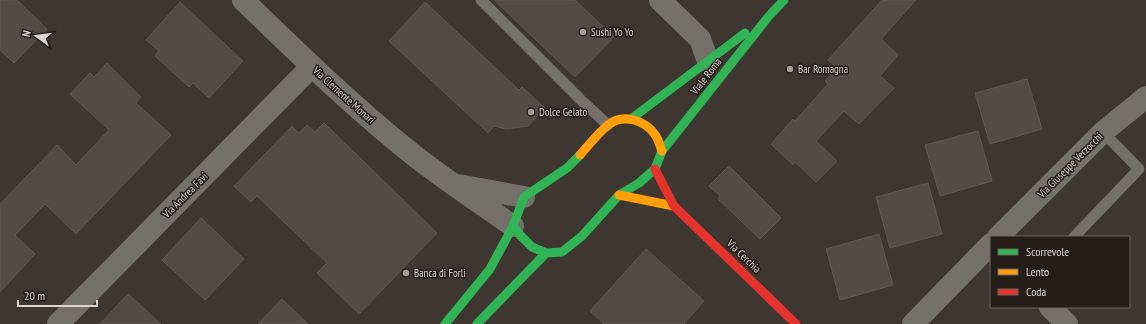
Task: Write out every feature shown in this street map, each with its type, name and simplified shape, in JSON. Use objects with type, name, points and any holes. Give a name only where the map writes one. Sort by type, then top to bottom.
[{"type":"main road","name":"Viale Roma","points":[[656,169],[662,151],[769,16],[784,0]]},
{"type":"main road","name":"Viale Roma","points":[[631,119],[708,60],[769,16]]},
{"type":"main road","points":[[446,324],[490,269],[513,226],[524,197],[567,168],[608,125],[619,119],[631,119],[645,124],[656,136],[662,151]]},
{"type":"main road","points":[[513,226],[532,247],[546,253],[562,252],[582,236],[620,195],[639,184],[656,169]]},
{"type":"main road","name":"Via Cerchia","points":[[656,169],[674,206],[796,324]]},
{"type":"main road","points":[[620,195],[674,206]]},
{"type":"main road","points":[[477,324],[546,253]]},
{"type":"street","name":"Via Clemente Monari","points":[[243,0],[360,110],[451,184],[513,226]]},
{"type":"street","points":[[660,0],[700,39],[708,60]]},
{"type":"street","name":"Via Andrea Favi","points":[[58,324],[312,66]]},
{"type":"street","name":"Via Giuseppe Verzocchi","points":[[1001,236],[1103,132],[1146,97]]},
{"type":"street","name":"Via Clemente Monari","points":[[451,184],[524,197]]},
{"type":"street","name":"Via Giuseppe Verzocchi","points":[[913,324],[990,247]]},
{"type":"street","points":[[1051,308],[1067,324]]},
{"type":"lane","points":[[481,0],[608,125]]},
{"type":"lane","points":[[1075,236],[1139,169],[1103,132]]},
{"type":"building","points":[[0,0],[17,0],[47,29],[14,63],[0,50]]},
{"type":"building","points":[[494,0],[575,0],[614,37],[575,77]]},
{"type":"building","points":[[882,0],[916,0],[881,39],[898,55],[880,76],[894,88],[859,124],[844,111],[816,141],[837,161],[816,182],[795,162],[793,165],[771,144],[793,119],[795,121],[828,84],[825,81],[837,68],[828,60]]},
{"type":"building","points":[[180,2],[243,61],[209,98],[193,83],[189,87],[155,56],[159,51],[146,40]]},
{"type":"building","points":[[425,2],[519,90],[522,87],[545,108],[528,126],[506,129],[494,126],[488,133],[389,41]]},
{"type":"building","points":[[107,63],[141,97],[136,103],[171,135],[76,234],[45,204],[15,235],[35,254],[0,292],[0,204],[57,145],[76,165],[109,130],[70,94],[90,73],[94,77]]},
{"type":"building","points":[[1027,79],[1042,129],[990,144],[975,93]]},
{"type":"building","points":[[324,123],[437,233],[359,314],[317,273],[327,263],[257,196],[251,202],[234,186],[292,126],[299,133],[307,125],[315,132]]},
{"type":"building","points":[[978,131],[992,181],[940,196],[925,145]]},
{"type":"building","points":[[729,166],[781,218],[760,239],[718,199],[720,196],[709,186]]},
{"type":"building","points":[[928,183],[942,234],[890,248],[876,197]]},
{"type":"building","points":[[201,218],[244,259],[205,300],[162,260]]},
{"type":"building","points":[[879,234],[893,285],[840,300],[826,249]]},
{"type":"building","points":[[646,249],[704,301],[684,324],[604,324],[590,311]]},
{"type":"building","points":[[128,294],[138,303],[161,324],[100,324]]},
{"type":"building","points":[[282,299],[308,324],[258,324]]},
{"type":"traffic: fast","points":[[513,226],[532,247],[546,253],[562,252],[582,236],[619,195],[639,183],[655,169],[662,151],[769,16],[784,0]]},
{"type":"traffic: fast","points":[[631,119],[745,33]]},
{"type":"traffic: fast","points":[[445,324],[490,269],[513,226],[524,197],[567,168],[580,155]]},
{"type":"traffic: fast","points":[[477,324],[546,253]]},
{"type":"traffic: slow","points":[[580,155],[608,125],[620,119],[640,122],[652,130],[662,151]]},
{"type":"traffic: slow","points":[[619,195],[674,206]]},
{"type":"traffic: jam","points":[[655,169],[674,206],[796,324]]},
{"type":"place","name":"Sushi Yo Yo","points":[[583,32]]},
{"type":"place","name":"Bar Romagna","points":[[790,69]]},
{"type":"place","name":"Dolce Gelato","points":[[531,112]]},
{"type":"place","name":"Banca di Forlì","points":[[406,273]]}]
